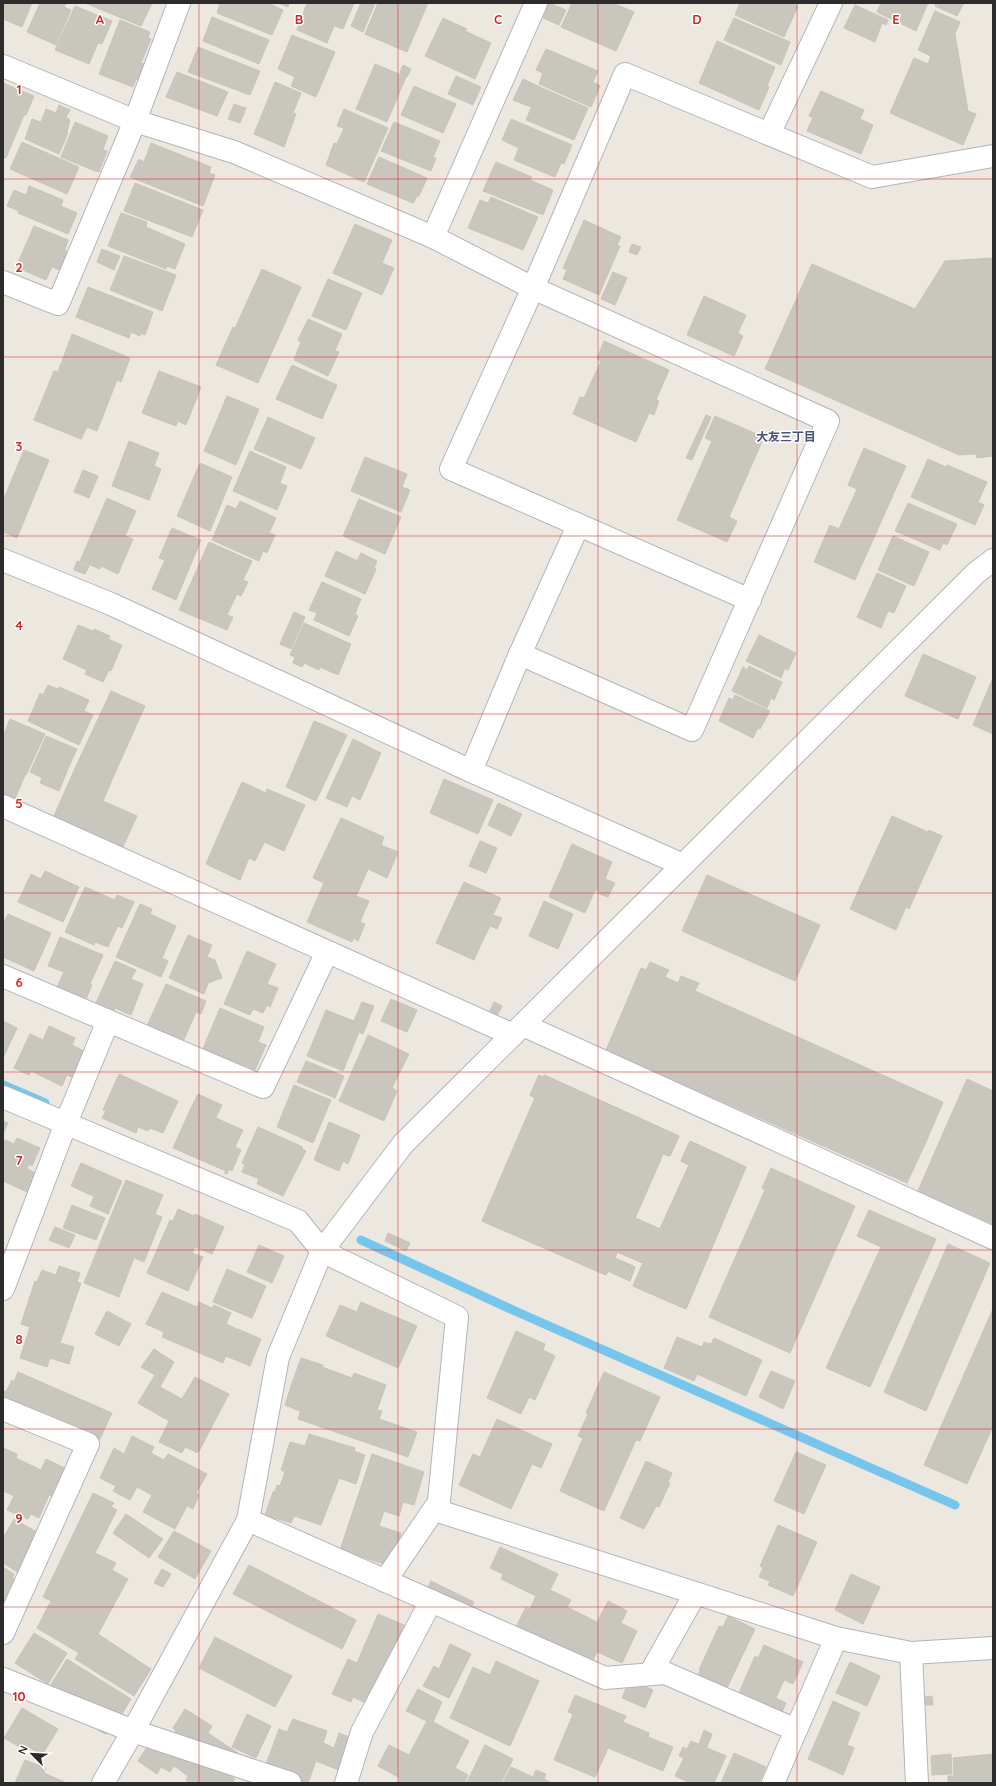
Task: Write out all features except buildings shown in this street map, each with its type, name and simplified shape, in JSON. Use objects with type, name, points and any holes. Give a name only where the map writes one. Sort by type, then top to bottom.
[{"type":"street","points":[[3,282],[58,304],[134,121],[179,3]]},
{"type":"street","points":[[433,237],[536,3]]},
{"type":"street","points":[[769,134],[831,3]]},
{"type":"street","points":[[3,66],[134,121],[234,152],[433,237],[533,288],[828,421],[692,730],[520,654]]},
{"type":"street","points":[[750,600],[578,526],[451,469],[533,288],[625,74],[872,177],[993,156]]},
{"type":"street","points":[[471,771],[520,654],[578,526]]},
{"type":"street","points":[[3,560],[111,604],[471,771],[683,865]]},
{"type":"street","points":[[103,1783],[248,1520],[278,1356],[322,1252],[403,1144],[976,573],[993,560]]},
{"type":"street","points":[[3,806],[327,952],[518,1030],[993,1238]]},
{"type":"street","points":[[3,976],[263,1087],[327,952]]},
{"type":"street","points":[[3,1289],[66,1123],[108,1021]]},
{"type":"street","points":[[3,1097],[298,1221],[322,1252],[457,1317],[438,1512],[836,1638],[911,1653],[993,1648]]},
{"type":"street","points":[[3,1409],[88,1444],[3,1633]]},
{"type":"street","points":[[385,1581],[439,1502]]},
{"type":"street","points":[[248,1520],[606,1678],[665,1673],[796,1730]]},
{"type":"street","points":[[650,1674],[695,1594]]},
{"type":"street","points":[[346,1783],[362,1732],[431,1602]]},
{"type":"street","points":[[773,1783],[836,1638]]},
{"type":"street","points":[[911,1653],[917,1783]]},
{"type":"street","points":[[3,1679],[133,1731],[290,1783]]},
{"type":"waterway","points":[[3,1085],[45,1103]]},
{"type":"waterway","points":[[361,1240],[515,1311],[955,1505]]},
{"type":"district","name":"大友三丁目","points":[[786,437]]}]
